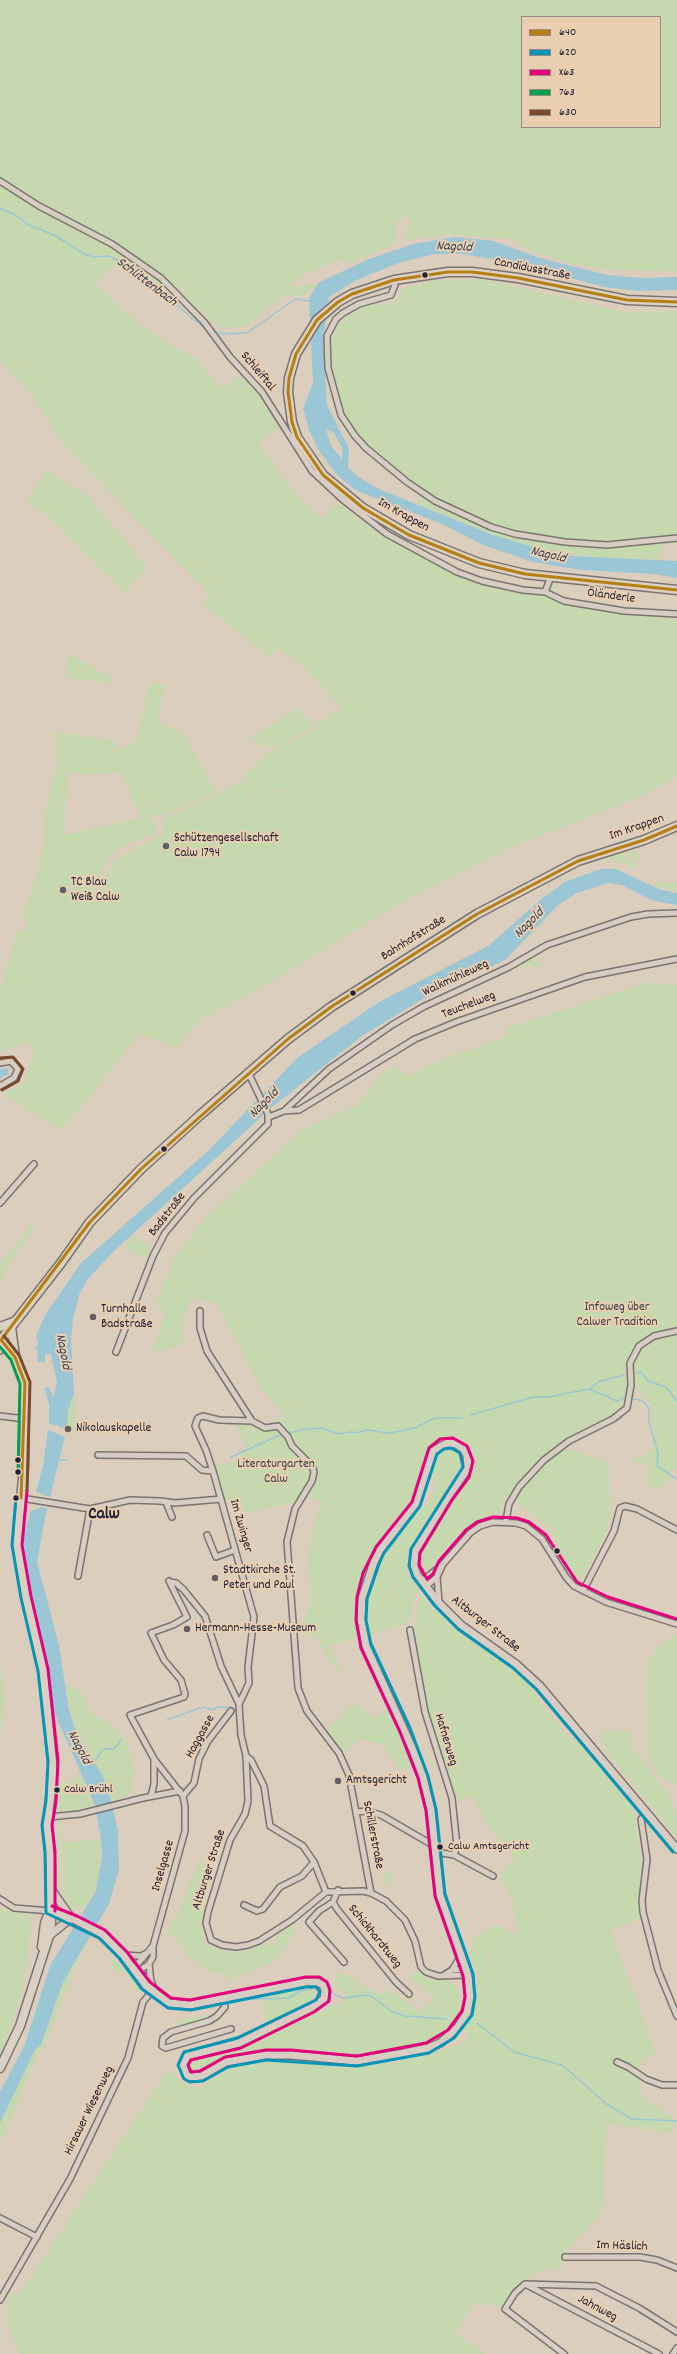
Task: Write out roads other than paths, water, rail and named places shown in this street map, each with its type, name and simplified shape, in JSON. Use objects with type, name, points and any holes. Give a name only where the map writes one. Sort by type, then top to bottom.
[{"type":"main road","name":"Candidusstraße","points":[[338,302],[367,288],[394,280],[436,273],[472,272],[518,278],[627,300],[677,302]]},
{"type":"main road","name":"Im Krappen","points":[[338,302],[317,320],[308,331],[296,354],[289,378],[289,406],[298,438],[322,475],[352,500],[388,524],[441,550],[487,565],[550,579],[677,590]]},
{"type":"main road","name":"Im Krappen","points":[[604,852],[644,840],[677,826]]},
{"type":"main road","name":"Bahnhofstraße","points":[[3,1342],[14,1324],[61,1263],[90,1222],[142,1169],[248,1072],[331,1007],[466,921],[565,867],[604,852]]},
{"type":"main road","points":[[0,1327],[14,1324],[16,1357],[25,1383],[25,1419],[18,1551],[26,1596],[43,1670],[53,1761],[47,1833],[50,1852],[51,1889],[49,1936],[42,1953],[20,2026],[0,2068]]},
{"type":"main road","points":[[3,1342],[16,1357]]},
{"type":"main road","points":[[42,1953],[45,1923],[50,1911]]},
{"type":"street","name":"Schleiftal","points":[[0,181],[39,206],[112,244],[161,278],[204,322],[262,392],[312,471],[342,499],[387,534],[457,572],[488,583],[545,592]]},
{"type":"street","points":[[394,280],[395,285],[391,295],[359,304],[343,313],[336,319],[327,336],[328,368],[339,410],[346,425],[366,448],[407,482],[435,501],[466,517],[491,527],[515,534],[565,542],[607,545],[677,538]]},
{"type":"street","points":[[545,592],[550,579]]},
{"type":"street","name":"Öländerle","points":[[545,592],[564,601],[632,612],[677,614]]},
{"type":"street","name":"Walkmühleweg","points":[[269,1116],[284,1111],[330,1069],[358,1047],[422,1007],[564,938],[631,917],[648,914],[677,913]]},
{"type":"street","name":"Teuchelweg","points":[[284,1111],[299,1110],[415,1039],[456,1022],[585,977],[677,959]]},
{"type":"street","points":[[0,1062],[11,1061],[18,1069],[14,1078],[0,1086]]},
{"type":"street","points":[[248,1072],[269,1116]]},
{"type":"street","name":"Badstraße","points":[[116,1352],[153,1256],[164,1233],[194,1198],[266,1128],[269,1116]]},
{"type":"street","points":[[0,1203],[34,1164]]},
{"type":"street","points":[[200,1311],[200,1328],[207,1351],[252,1422]]},
{"type":"street","points":[[506,1521],[509,1504],[519,1487],[544,1460],[568,1441],[613,1419],[627,1408],[631,1385],[630,1363],[639,1346],[654,1336],[677,1331]]},
{"type":"street","points":[[0,1351],[3,1342]]},
{"type":"street","points":[[0,1416],[25,1419]]},
{"type":"street","name":"Im Zwinger","points":[[239,1704],[249,1683],[248,1667],[254,1617],[250,1596],[235,1550],[213,1471],[206,1450],[195,1426],[198,1418],[203,1416],[219,1420],[252,1422]]},
{"type":"street","name":"Schillerstraße","points":[[252,1422],[265,1428],[278,1426],[283,1430],[292,1446],[312,1466],[314,1472],[312,1481],[295,1509],[287,1542],[296,1676],[298,1688],[307,1711],[340,1753],[349,1775],[371,1893]]},
{"type":"street","name":"Altburger Straße","points":[[223,1998],[306,1982],[318,1982],[325,1990],[324,1999],[318,2004],[239,2043],[187,2056],[183,2065],[186,2075],[190,2077],[202,2076],[226,2062],[266,2055],[291,2055],[357,2061],[428,2048],[451,2034],[462,2022],[466,2013],[470,1997],[468,1972],[440,1895],[431,1810],[423,1777],[404,1730],[366,1646],[361,1620],[364,1587],[374,1562],[380,1550],[416,1504],[433,1451],[442,1444],[452,1443],[463,1449],[467,1455],[468,1468],[448,1497],[415,1551],[414,1566],[423,1584],[439,1603],[462,1625],[529,1675],[677,1849]]},
{"type":"street","points":[[98,1455],[178,1455],[191,1459],[202,1470],[213,1471]]},
{"type":"street","points":[[21,1498],[90,1509],[130,1500],[187,1503],[221,1499]]},
{"type":"street","points":[[166,1502],[172,1517]]},
{"type":"street","points":[[583,1591],[614,1531],[620,1508],[625,1506],[637,1509],[677,1530]]},
{"type":"street","points":[[78,1576],[90,1509]]},
{"type":"street","points":[[423,1584],[444,1564],[470,1533],[493,1522],[506,1521],[521,1524],[534,1531],[550,1549],[566,1577],[583,1591],[606,1602],[677,1624]]},
{"type":"street","points":[[208,1536],[216,1557],[235,1550]]},
{"type":"street","points":[[423,1584],[437,1576],[444,1564]]},
{"type":"street","points":[[437,1576],[439,1603]]},
{"type":"street","name":"Altburger Straße","points":[[154,1759],[130,1715],[184,1698],[185,1694],[181,1680],[164,1660],[151,1633],[173,1625],[187,1617],[169,1582],[176,1583],[183,1589],[205,1616],[223,1671],[239,1704],[241,1735],[246,1756],[247,1808],[230,1840],[208,1912],[206,1923],[211,1940],[216,1944],[236,1947],[259,1941],[292,1920],[326,1892]]},
{"type":"street","name":"Hafnerweg","points":[[410,1630],[425,1712],[452,1798],[457,1846],[454,1855]]},
{"type":"street","name":"Haggasse","points":[[181,1794],[194,1783],[199,1759],[208,1741],[231,1711]]},
{"type":"street","points":[[246,1756],[251,1760],[264,1786],[270,1826],[299,1842],[314,1862],[326,1892],[338,1890],[371,1893],[386,1901],[405,1920],[415,1941],[421,1967],[431,1975],[468,1972]]},
{"type":"street","points":[[151,1796],[154,1784],[154,1759]]},
{"type":"street","points":[[154,1759],[181,1794]]},
{"type":"street","points":[[49,1817],[58,1818],[151,1796],[181,1794]]},
{"type":"street","name":"Inselgasse","points":[[152,1987],[149,1964],[153,1957],[153,1946],[182,1849],[185,1815],[181,1794]]},
{"type":"street","points":[[356,1812],[366,1811],[385,1817],[436,1848],[454,1855],[493,1876]]},
{"type":"street","points":[[647,1813],[641,1819],[646,1859],[642,1901],[658,1970],[677,2016]]},
{"type":"street","points":[[244,1905],[257,1911],[263,1909],[280,1887],[302,1876],[314,1862]]},
{"type":"street","points":[[51,1889],[73,1919]]},
{"type":"street","name":"Schickhardtweg","points":[[338,1890],[333,1902],[396,1982],[409,1994]]},
{"type":"street","points":[[0,1899],[14,1908],[50,1911],[73,1919],[97,1931],[123,1955],[152,1987],[169,2003],[180,2005],[223,1998],[225,2007],[218,2016],[204,2023],[171,2032],[162,2038],[162,2046],[166,2048],[231,2029]]},
{"type":"street","points":[[333,1902],[309,1922],[344,1962]]},
{"type":"street","points":[[49,1936],[73,1919]]},
{"type":"street","name":"Inselgasse","points":[[136,1970],[153,1946]]},
{"type":"street","points":[[123,1955],[141,1956],[147,1953]]},
{"type":"street","points":[[444,1975],[452,1970],[462,1954]]},
{"type":"street","points":[[136,1970],[149,1964]]},
{"type":"street","points":[[452,1970],[468,1972]]},
{"type":"street","name":"Hirsauer Wiesenweg","points":[[0,2300],[70,2179],[128,2058],[143,2002],[152,1987]]},
{"type":"street","points":[[617,2062],[628,2067],[646,2080],[662,2085],[677,2085]]},
{"type":"street","points":[[0,2218],[37,2237]]},
{"type":"street","name":"Im Häslich","points":[[565,2257],[640,2257],[657,2260],[677,2268]]},
{"type":"street","points":[[564,2354],[505,2309],[515,2293],[525,2284],[596,2286],[639,2308],[677,2332]]},
{"type":"street","name":"Jahnweg","points":[[525,2284],[659,2354]]},
{"type":"street","points":[[673,2354],[677,2348]]},
{"type":"water","name":"Nagold","points":[[455,237],[493,241],[540,258],[607,275],[642,278],[677,277],[677,290],[637,291],[605,287],[503,261],[463,254],[434,254],[398,263],[357,280],[329,297],[323,341],[327,405],[349,448],[348,468],[360,478],[381,490],[493,535],[546,551],[573,556],[677,561],[677,578],[654,574],[581,570],[533,562],[483,545],[442,524],[355,490],[335,473],[319,451],[309,430],[303,408],[313,383],[309,298],[318,283],[369,259],[413,244]],"holes":[[[326,429],[333,432],[342,447],[342,459],[331,446]]]},
{"type":"water","name":"Nagold","points":[[600,869],[616,869],[661,890],[677,893],[677,905],[651,900],[622,885],[608,883],[577,893],[558,905],[505,960],[421,1000],[362,1036],[272,1107],[113,1252],[87,1280],[79,1295],[73,1320],[71,1340],[74,1394],[68,1410],[67,1428],[45,1518],[37,1562],[59,1645],[69,1710],[74,1726],[84,1746],[103,1776],[111,1801],[118,1831],[119,1870],[109,1904],[63,1982],[41,2045],[35,2050],[0,2123],[0,2092],[25,2044],[50,1966],[96,1891],[102,1856],[101,1839],[95,1805],[53,1710],[47,1662],[29,1591],[23,1553],[23,1538],[43,1466],[49,1423],[49,1404],[44,1388],[49,1387],[53,1398],[57,1383],[51,1354],[45,1354],[45,1362],[38,1362],[37,1349],[34,1347],[37,1347],[38,1340],[36,1337],[45,1315],[81,1263],[209,1150],[297,1058],[379,1002],[488,946],[543,898],[565,882]]},
{"type":"water","points":[[0,1069],[9,1069],[8,1074],[0,1079]]},
{"type":"waterway","name":"Schlittenbach","points":[[0,208],[17,216],[27,224],[56,236],[84,254],[93,257],[109,256],[123,263],[136,271],[203,327]]},
{"type":"waterway","name":"Schlittenbach","points":[[214,331],[223,334],[247,333],[296,299],[309,301]]},
{"type":"waterway","points":[[637,1373],[641,1372],[648,1381],[666,1387],[677,1401]]},
{"type":"waterway","points":[[471,1415],[533,1397],[548,1397],[589,1389],[598,1382],[624,1375]]},
{"type":"waterway","points":[[589,1389],[618,1401],[624,1398]]},
{"type":"waterway","points":[[632,1399],[641,1400],[649,1408],[649,1423],[658,1453],[657,1466],[677,1479]]},
{"type":"waterway","points":[[231,1457],[278,1436],[300,1430],[322,1428],[339,1434],[350,1432],[356,1433],[367,1430],[390,1433],[415,1428],[435,1418],[462,1418]]},
{"type":"waterway","points":[[59,1460],[67,1460]]},
{"type":"waterway","points":[[167,1720],[203,1707],[213,1710],[218,1707],[231,1707]]},
{"type":"waterway","name":"Nagold","points":[[94,1762],[104,1749],[114,1749],[121,1740]]},
{"type":"waterway","points":[[253,1999],[288,1998],[301,1991],[312,1989]]},
{"type":"waterway","points":[[330,1992],[343,1998],[367,1995],[373,1997],[391,2011],[405,2016],[446,2019]]},
{"type":"waterway","points":[[477,2023],[514,2052],[562,2065],[608,2105],[632,2119],[677,2121]]},
{"type":"place","name":"Schützengesellschaft Calw 1794","points":[[166,846]]},
{"type":"place","name":"TC Blau Weiß Calw","points":[[63,890]]},
{"type":"place","name":"Turnhalle Badstraße","points":[[93,1317]]},
{"type":"place","name":"Nikolauskapelle","points":[[68,1429]]},
{"type":"place","name":"Stadtkirche St. Peter und Paul","points":[[215,1578]]},
{"type":"place","name":"Hermann-Hesse-Museum","points":[[187,1629]]},
{"type":"place","name":"Amtsgericht","points":[[338,1781]]},
{"type":"place","name":"Calw Brühl","points":[[57,1790]]},
{"type":"place","name":"Calw Amtsgericht","points":[[440,1847]]},
{"type":"district","name":"Calw","points":[[104,1516]]},
{"type":"park label","name":"Infoweg über Calwer Tradition","points":[[617,1316]]},
{"type":"park label","name":"Literaturgarten Calw","points":[[276,1472]]}]
